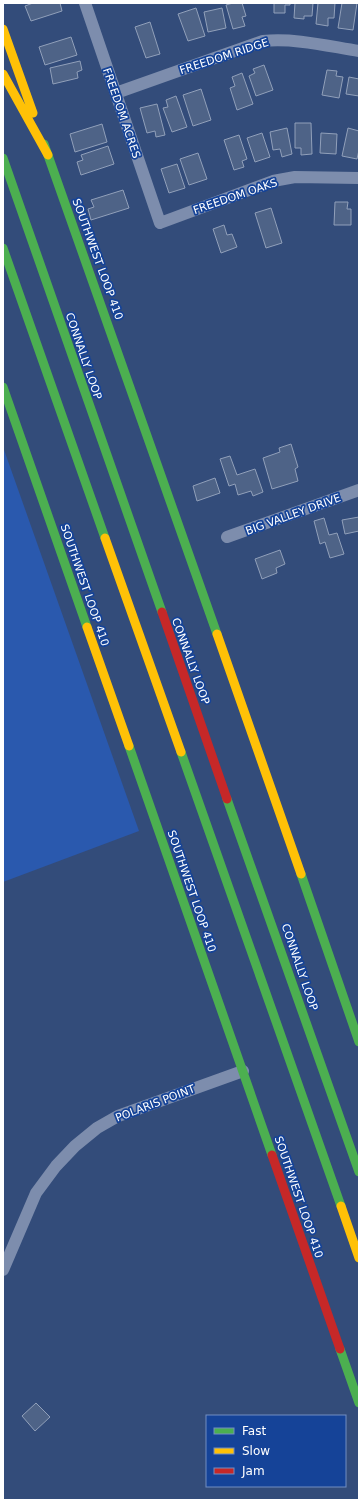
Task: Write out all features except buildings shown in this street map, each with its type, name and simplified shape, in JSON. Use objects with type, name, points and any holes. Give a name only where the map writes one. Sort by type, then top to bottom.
[{"type":"main road","name":"SOUTHWEST LOOP 410","points":[[3,29],[170,497],[359,1042]]},
{"type":"main road","points":[[3,74],[48,155]]},
{"type":"main road","name":"CONNALLY LOOP","points":[[3,158],[359,1172]]},
{"type":"main road","points":[[3,248],[359,1258]]},
{"type":"main road","name":"SOUTHWEST LOOP 410","points":[[3,388],[359,1403]]},
{"type":"street","name":"FREEDOM ACRES","points":[[85,3],[160,223]]},
{"type":"street","name":"FREEDOM RIDGE","points":[[116,93],[263,41],[280,39],[359,51]]},
{"type":"street","name":"FREEDOM OAKS","points":[[160,223],[273,181],[295,177],[359,178]]},
{"type":"street","name":"BIG VALLEY DRIVE","points":[[228,537],[359,490]]},
{"type":"street","name":"POLARIS POINT","points":[[3,1270],[36,1193],[56,1166],[74,1146],[97,1128],[118,1116],[243,1070]]},
{"type":"shaded area","points":[[3,447],[139,831],[3,882]]},
{"type":"traffic: fast","points":[[44,144],[217,634]]},
{"type":"traffic: fast","points":[[3,158],[162,612]]},
{"type":"traffic: fast","points":[[3,248],[105,538]]},
{"type":"traffic: fast","points":[[3,387],[87,627]]},
{"type":"traffic: fast","points":[[129,746],[272,1155]]},
{"type":"traffic: fast","points":[[181,752],[341,1206]]},
{"type":"traffic: fast","points":[[227,799],[359,1172]]},
{"type":"traffic: fast","points":[[301,874],[359,1042]]},
{"type":"traffic: fast","points":[[340,1349],[359,1403]]},
{"type":"traffic: slow","points":[[3,29],[33,113]]},
{"type":"traffic: slow","points":[[3,74],[48,155]]},
{"type":"traffic: slow","points":[[105,538],[181,752]]},
{"type":"traffic: slow","points":[[87,627],[129,746]]},
{"type":"traffic: slow","points":[[217,634],[301,874]]},
{"type":"traffic: slow","points":[[341,1206],[359,1258]]},
{"type":"traffic: jam","points":[[162,612],[227,799]]},
{"type":"traffic: jam","points":[[272,1155],[340,1349]]}]
